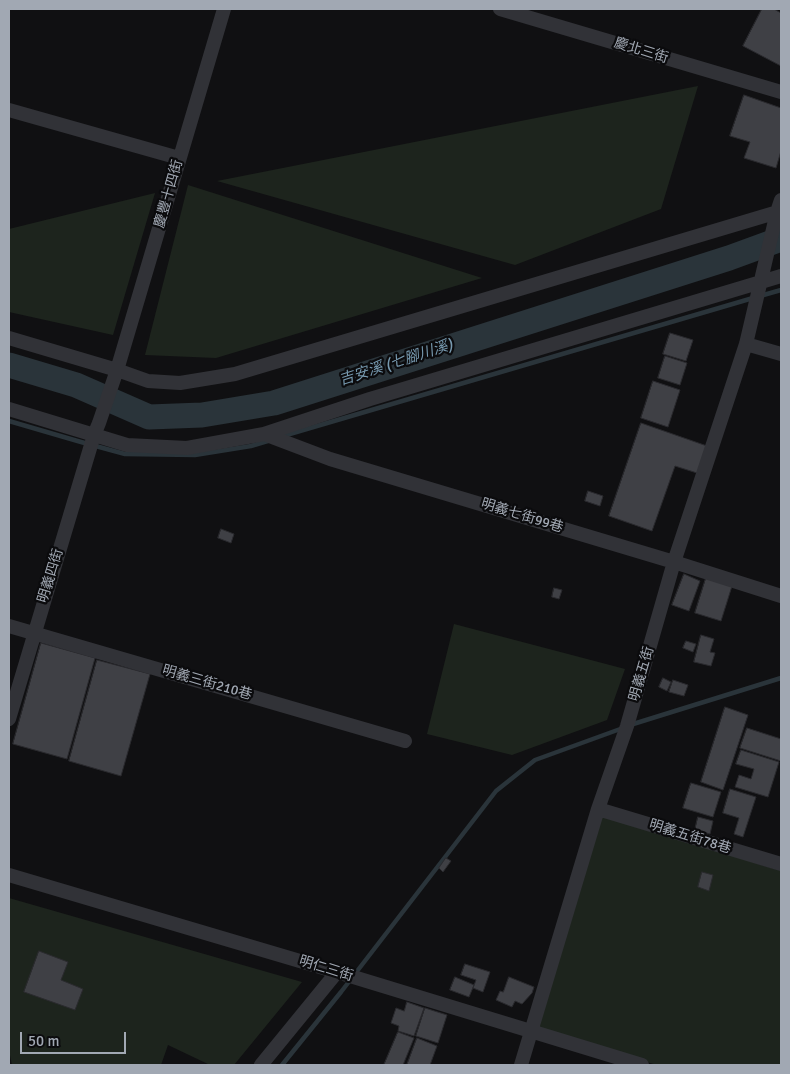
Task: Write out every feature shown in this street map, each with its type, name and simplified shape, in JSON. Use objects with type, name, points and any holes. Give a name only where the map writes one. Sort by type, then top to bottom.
[{"type":"street","name":"慶豐十四街","points":[[97,429],[116,374],[224,9]]},
{"type":"street","name":"慶北三街","points":[[500,9],[781,92]]},
{"type":"street","points":[[9,110],[179,158]]},
{"type":"street","points":[[9,338],[116,374],[148,381],[180,383],[235,374],[780,208]]},
{"type":"street","name":"明義五街","points":[[521,1065],[598,809],[627,726],[674,562],[746,344],[780,208]]},
{"type":"street","points":[[9,409],[97,429],[126,445],[187,448],[264,434],[370,399],[781,276]]},
{"type":"street","points":[[746,344],[781,354]]},
{"type":"street","name":"明義四街","points":[[9,718],[97,429]]},
{"type":"street","name":"明義七街99巷","points":[[264,434],[330,459],[781,596]]},
{"type":"street","name":"明義三街210巷","points":[[9,626],[406,741]]},
{"type":"street","name":"明義五街78巷","points":[[598,809],[781,864]]},
{"type":"street","name":"明仁三街","points":[[9,875],[642,1065]]},
{"type":"street","points":[[261,1065],[347,975]]},
{"type":"shaded area","points":[[698,86],[661,209],[515,265],[217,181]]},
{"type":"shaded area","points":[[188,185],[482,278],[216,358],[145,355]]},
{"type":"shaded area","points":[[155,193],[113,335],[9,312],[9,229]]},
{"type":"shaded area","points":[[454,624],[625,669],[607,720],[512,755],[427,734]]},
{"type":"shaded area","points":[[601,815],[781,871],[781,1065],[657,1065],[537,1030]]},
{"type":"shaded area","points":[[9,898],[302,982],[234,1065],[210,1065],[168,1045],[161,1065],[12,1065],[9,1051]]},
{"type":"building","points":[[762,9],[774,9],[781,13],[781,66],[743,46]]},
{"type":"building","points":[[744,95],[781,108],[781,151],[776,168],[744,158],[750,142],[730,136]]},
{"type":"building","points":[[670,333],[693,340],[686,361],[663,354]]},
{"type":"building","points":[[665,356],[687,363],[680,385],[658,378]]},
{"type":"building","points":[[653,381],[680,390],[668,427],[641,418]]},
{"type":"building","points":[[641,423],[707,446],[697,473],[675,466],[652,531],[609,516]]},
{"type":"building","points":[[588,491],[603,496],[600,506],[585,501]]},
{"type":"building","points":[[221,529],[234,534],[231,543],[218,538]]},
{"type":"building","points":[[684,574],[700,581],[689,611],[672,605]]},
{"type":"building","points":[[706,578],[732,586],[721,621],[695,613]]},
{"type":"building","points":[[554,588],[562,590],[559,599],[552,597]]},
{"type":"building","points":[[701,635],[714,639],[710,652],[715,653],[711,666],[694,662]]},
{"type":"building","points":[[686,641],[696,644],[693,652],[683,648]]},
{"type":"building","points":[[41,643],[95,658],[67,759],[13,744]]},
{"type":"building","points":[[97,660],[150,674],[121,776],[69,761]]},
{"type":"building","points":[[663,678],[671,682],[667,691],[659,687]]},
{"type":"building","points":[[673,680],[688,685],[684,696],[669,692]]},
{"type":"building","points":[[725,707],[748,715],[723,790],[701,782]]},
{"type":"building","points":[[747,728],[781,739],[781,761],[740,748]]},
{"type":"building","points":[[741,750],[779,762],[768,797],[735,787],[739,775],[751,779],[754,769],[736,764]]},
{"type":"building","points":[[691,783],[721,792],[713,817],[683,808]]},
{"type":"building","points":[[730,789],[756,797],[743,837],[734,834],[739,818],[723,813]]},
{"type":"building","points":[[698,817],[713,821],[710,834],[695,830]]},
{"type":"building","points":[[446,858],[451,861],[443,872],[439,868]]},
{"type":"building","points":[[702,872],[713,875],[709,891],[698,887]]},
{"type":"building","points":[[39,951],[68,962],[61,980],[83,989],[75,1010],[24,992]]},
{"type":"building","points":[[465,964],[490,972],[483,992],[473,988],[476,980],[461,975]]},
{"type":"building","points":[[455,977],[474,985],[469,997],[450,990]]},
{"type":"building","points":[[509,977],[534,987],[532,993],[522,1004],[515,1001],[512,1007],[496,1000],[500,991],[503,992]]},
{"type":"building","points":[[407,1002],[424,1008],[414,1036],[398,1031],[399,1026],[391,1023],[396,1008],[404,1011]]},
{"type":"building","points":[[425,1008],[447,1015],[438,1043],[416,1036]]},
{"type":"building","points":[[398,1032],[414,1038],[403,1065],[384,1065]]},
{"type":"building","points":[[417,1038],[437,1046],[430,1065],[407,1065]]},
{"type":"waterway","name":"吉安溪 (七腳川溪)","points":[[9,365],[76,385],[149,417],[202,415],[274,403],[729,258],[781,239]]},
{"type":"waterway","points":[[760,296],[781,290]]},
{"type":"waterway","points":[[283,436],[753,298]]},
{"type":"waterway","points":[[9,421],[125,454],[195,455],[251,446],[271,440]]},
{"type":"waterway","points":[[630,725],[781,678]]},
{"type":"waterway","points":[[282,1065],[341,992],[496,791],[535,760],[623,728]]}]
